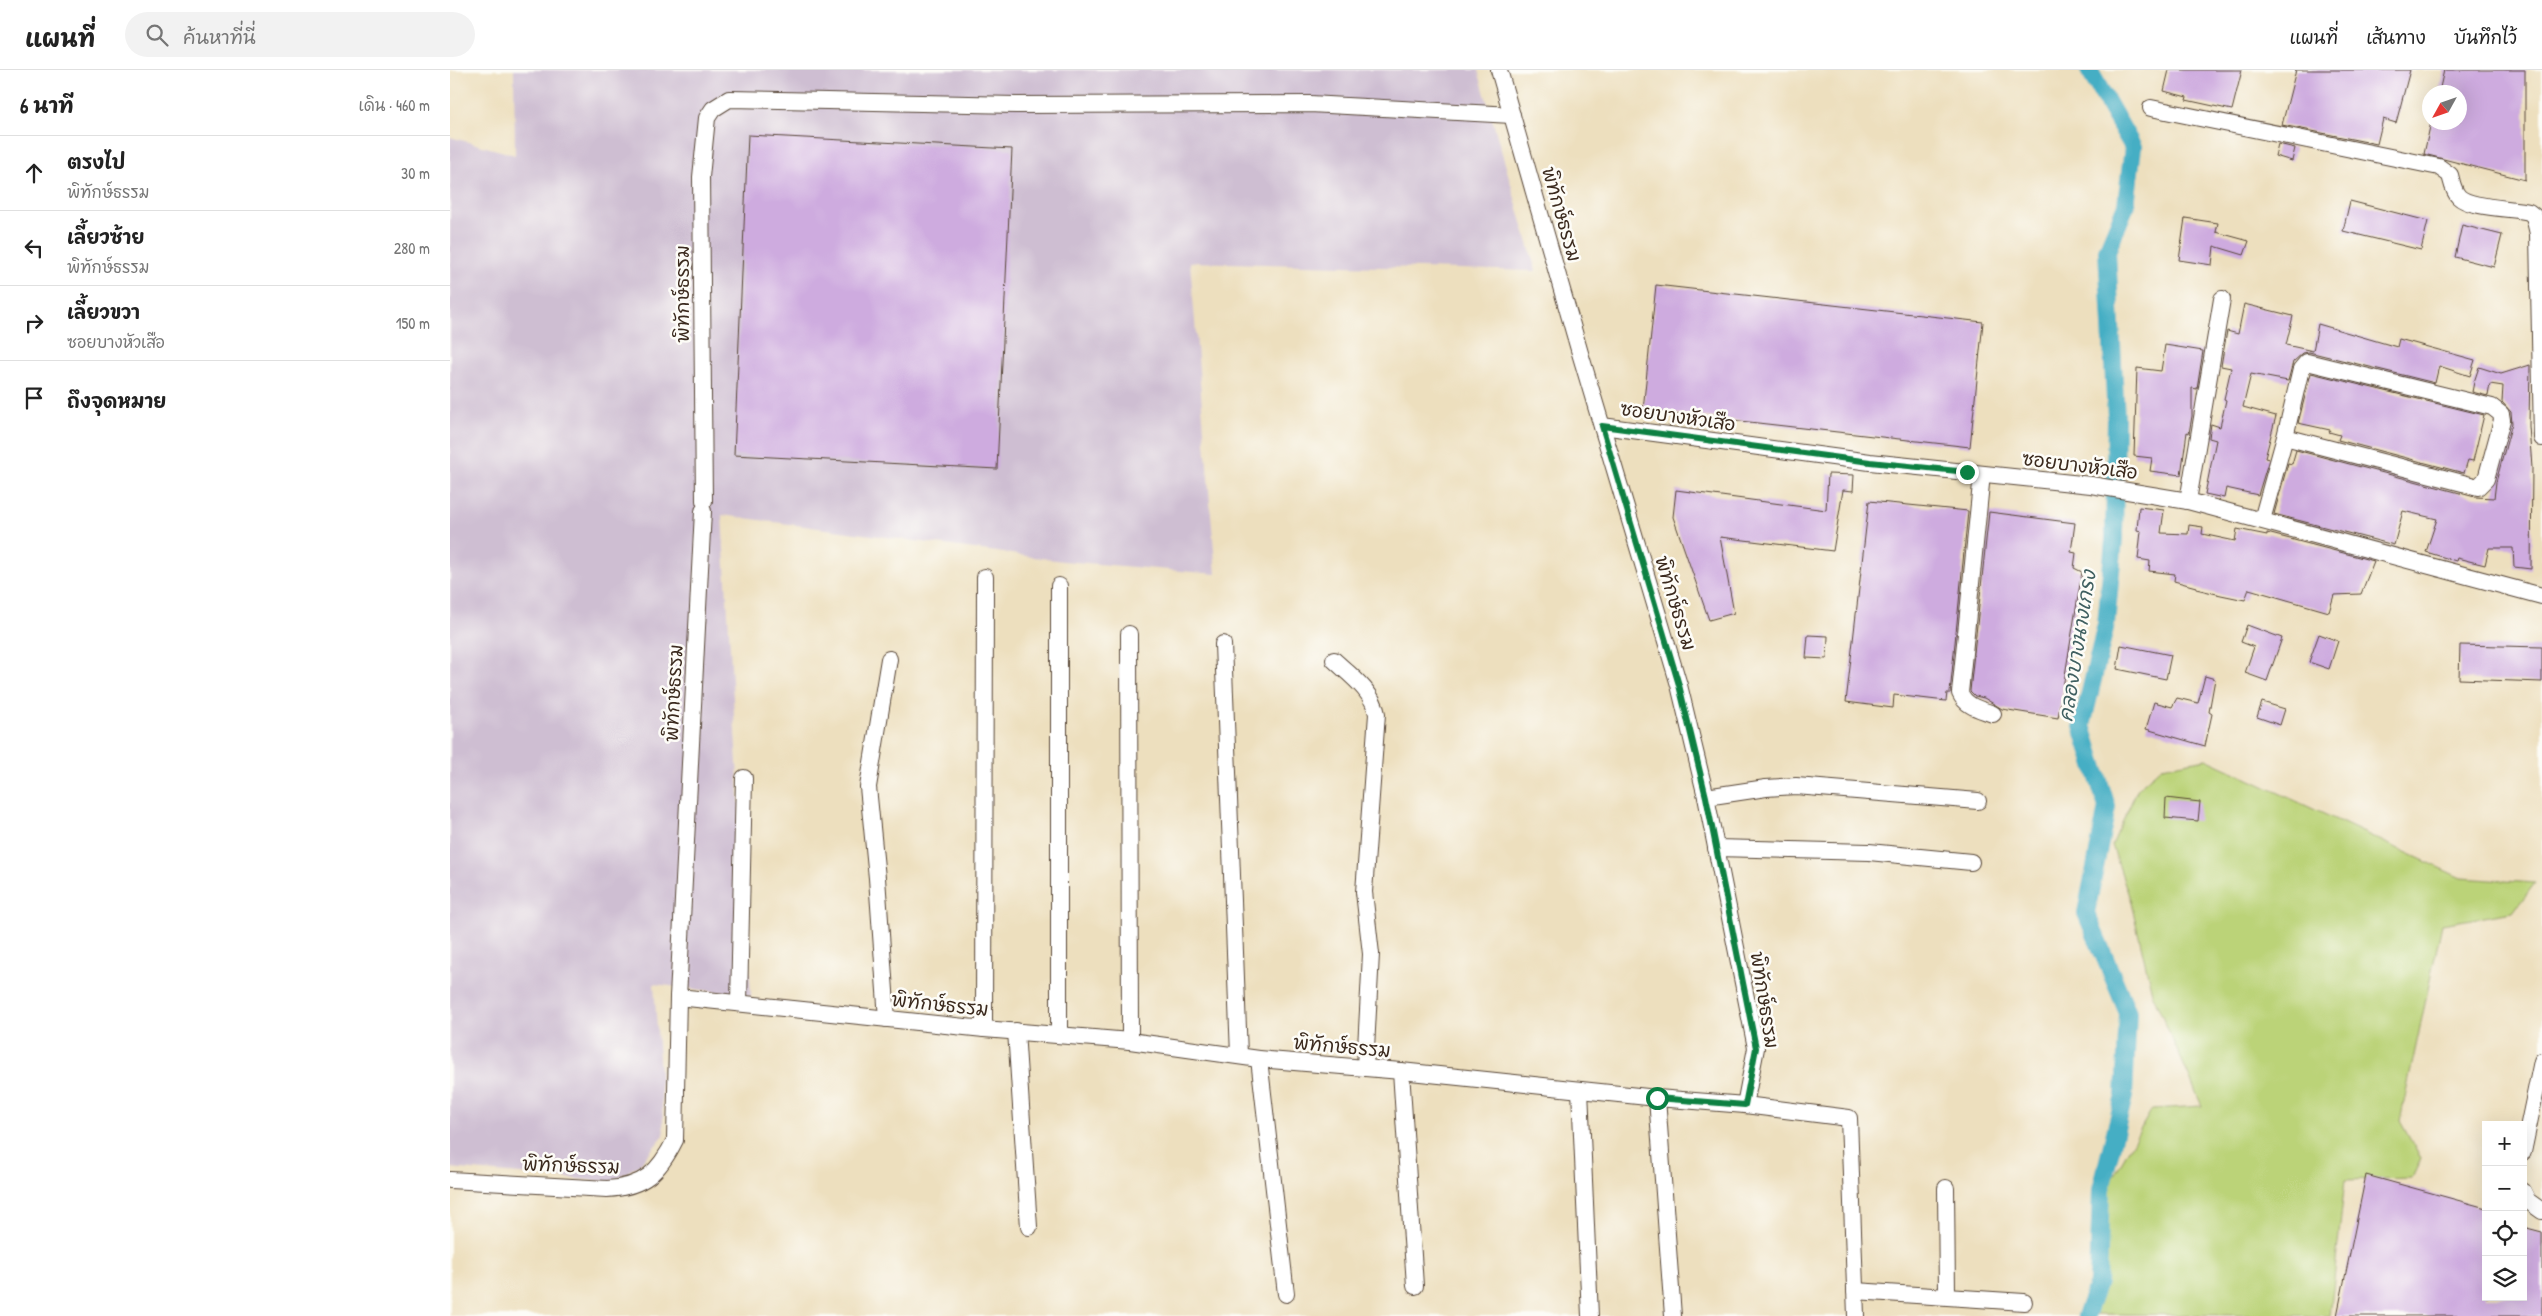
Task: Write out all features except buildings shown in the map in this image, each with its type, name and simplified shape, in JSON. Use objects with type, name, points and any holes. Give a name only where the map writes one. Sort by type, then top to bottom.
[{"type":"street","name":"พิทักษ์ธรรม","points":[[678,997],[984,1029],[1130,1041],[1259,1059],[1365,1067],[1657,1098],[1745,1105],[1756,1048],[1706,797],[1670,651],[1602,426],[1499,70]]},
{"type":"street","name":"พิทักษ์ธรรม","points":[[450,1180],[607,1189],[628,1188],[651,1176],[665,1159],[675,1140],[678,997],[704,506],[702,177],[707,118],[713,109],[729,99],[1016,105],[1310,104],[1512,115]]},
{"type":"street","points":[[2151,108],[2439,167],[2450,174],[2454,191],[2460,198],[2471,203],[2529,212],[2534,216],[2538,234],[2542,438]]},
{"type":"street","points":[[2188,501],[2222,300]]},
{"type":"street","points":[[2262,520],[2286,437],[2302,369],[2307,362],[2492,407],[2501,414],[2502,420],[2486,479],[2478,487],[2286,437]]},
{"type":"street","name":"ซอยบางหัวเสือ","points":[[1602,426],[1870,462],[2136,491],[2188,501],[2262,520],[2542,596]]},
{"type":"street","points":[[1982,474],[1960,693],[1963,700],[1969,705],[1994,714]]},
{"type":"street","points":[[984,1029],[985,577]]},
{"type":"street","points":[[1059,586],[1059,1035]]},
{"type":"street","points":[[2542,589],[2542,596]]},
{"type":"street","points":[[1129,634],[1130,1041]]},
{"type":"street","points":[[1222,644],[1239,1055]]},
{"type":"street","points":[[887,1018],[877,878],[868,787],[889,659]]},
{"type":"street","points":[[1334,660],[1368,693],[1375,703],[1376,714],[1364,892],[1371,954],[1365,1067]]},
{"type":"street","points":[[739,1002],[744,778]]},
{"type":"street","points":[[1706,797],[1766,788],[1796,786],[1978,801]]},
{"type":"street","points":[[1716,848],[1869,852],[1971,862]]},
{"type":"street","points":[[1016,1032],[1030,1227]]},
{"type":"street","points":[[1259,1059],[1286,1294]]},
{"type":"street","points":[[2527,1133],[2542,1061]]},
{"type":"street","points":[[1401,1071],[1414,1286]]},
{"type":"street","points":[[1580,1090],[1590,1316]]},
{"type":"street","points":[[1657,1098],[1673,1316]]},
{"type":"street","points":[[1745,1105],[1849,1118],[1856,1316]]},
{"type":"street","points":[[1946,1188],[1947,1296]]},
{"type":"street","points":[[2527,1199],[2542,1212]]},
{"type":"street","points":[[1855,1291],[2024,1302]]},
{"type":"shaded area","points":[[514,70],[1478,70],[1536,271],[1190,262],[1216,574],[1063,561],[722,515],[751,996],[654,984],[664,1135],[639,1165],[611,1182],[450,1168],[450,137],[515,155]]},
{"type":"green space","points":[[2206,759],[2461,878],[2535,883],[2513,912],[2442,924],[2400,1121],[2421,1159],[2412,1178],[2345,1180],[2330,1316],[2095,1314],[2091,1254],[2101,1198],[2152,1109],[2202,1106],[2152,993],[2131,902],[2112,845],[2138,788],[2162,767]]},
{"type":"waterway","name":"คลองบางนางเกรง","points":[[2086,1316],[2098,1283],[2101,1189],[2124,1096],[2128,1013],[2086,913],[2107,807],[2082,726],[2106,624],[2114,540],[2116,418],[2107,251],[2126,205],[2133,147],[2089,70]]},
{"type":"route","points":[[1657,1098],[1745,1105],[1756,1048],[1706,797],[1679,685],[1602,426],[1870,462],[1967,472]]}]
